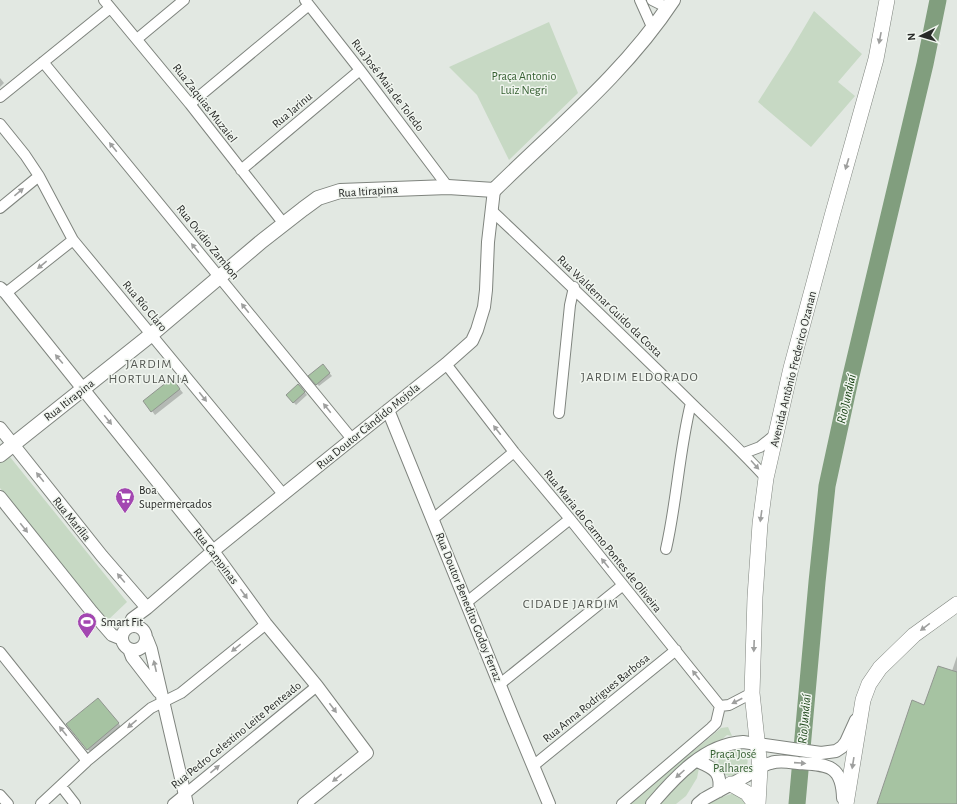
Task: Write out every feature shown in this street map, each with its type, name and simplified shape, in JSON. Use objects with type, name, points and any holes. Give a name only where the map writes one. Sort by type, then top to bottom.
[{"type":"main road","name":"Avenida Antônio Frederico Ozanan","points":[[760,768],[752,693],[755,597],[760,524],[766,478],[791,368],[876,59],[887,0]]},
{"type":"main road","points":[[494,190],[590,99],[633,53],[671,4]]},
{"type":"main road","name":"Rua Itirapina","points":[[0,455],[84,389],[284,224],[318,198],[340,191],[448,187],[494,190]]},
{"type":"main road","points":[[845,804],[863,700],[869,684],[880,668],[914,636],[957,604]]},
{"type":"main road","points":[[758,804],[760,768]]},
{"type":"main road","points":[[725,787],[747,793],[755,804]]},
{"type":"street","points":[[137,39],[184,0]]},
{"type":"street","points":[[640,0],[653,29]]},
{"type":"street","points":[[652,0],[671,4]]},
{"type":"street","points":[[190,104],[307,2]]},
{"type":"street","name":"Rua José Maia de Toledo","points":[[307,2],[448,187]]},
{"type":"street","points":[[0,97],[44,62],[107,4]]},
{"type":"street","name":"Rua Zaquias Muzaiel","points":[[107,4],[190,104],[284,224]]},
{"type":"street","name":"Rua Ovídio Zambon","points":[[44,62],[352,439]]},
{"type":"street","name":"Rua Jarinu","points":[[241,170],[360,70]]},
{"type":"street","name":"Rua Río Claro","points":[[0,124],[26,155],[39,176],[73,240],[283,494]]},
{"type":"street","points":[[0,208],[39,176]]},
{"type":"street","name":"Rua Doutor Cândido Mojola","points":[[122,639],[122,634],[125,629],[130,626],[132,619],[283,494],[446,364],[472,341],[484,307],[488,242],[494,190]]},
{"type":"street","name":"Rua Waldemar Guido da Costa","points":[[492,211],[574,287],[691,403],[744,453],[766,478]]},
{"type":"street","points":[[3,291],[73,240]]},
{"type":"street","points":[[559,413],[570,305],[574,287]]},
{"type":"street","name":"Rua Campinas","points":[[3,291],[84,389],[213,552],[266,624],[317,686],[367,753],[304,804]]},
{"type":"street","name":"Rua Maria do Carmo Pontes de Oliveira","points":[[446,364],[514,452],[570,519],[720,706]]},
{"type":"street","points":[[666,549],[671,527],[685,428],[691,403]]},
{"type":"street","name":"Rua Doutor Benedito Godoy Ferraz","points":[[388,410],[549,804]]},
{"type":"street","name":"Rua Marília","points":[[0,428],[102,556],[147,608]]},
{"type":"street","points":[[744,453],[760,447],[777,433]]},
{"type":"street","points":[[433,519],[514,452]]},
{"type":"street","points":[[0,498],[92,612],[112,635],[122,639],[124,645],[129,649],[132,657],[162,698]]},
{"type":"street","points":[[467,602],[570,519]]},
{"type":"street","points":[[500,684],[623,585]]},
{"type":"street","points":[[129,649],[137,650],[144,646],[147,608]]},
{"type":"street","points":[[41,804],[87,761],[162,698],[181,693],[266,624]]},
{"type":"street","points":[[130,626],[137,626],[143,629],[151,650],[186,799]]},
{"type":"street","name":"Rua Anna Rodrigues Barbosa","points":[[533,766],[676,650]]},
{"type":"street","points":[[0,652],[87,761]]},
{"type":"street","name":"Rua Pedro Celestino Leite Penteado","points":[[173,804],[186,799],[317,686]]},
{"type":"street","points":[[622,804],[711,728],[716,722],[720,706],[729,705],[752,693]]},
{"type":"street","points":[[652,804],[669,784],[697,761],[714,750],[734,742],[821,753],[836,751],[842,747],[849,736],[861,711]]},
{"type":"street","points":[[697,761],[716,771],[725,787]]},
{"type":"street","points":[[698,804],[760,768],[778,761],[821,765],[831,768],[843,784],[845,804]]},
{"type":"street","points":[[61,786],[75,804]]},
{"type":"street","points":[[0,795],[8,804]]},
{"type":"green space","points":[[814,11],[862,54],[838,82],[855,96],[811,147],[758,102]]},
{"type":"green space","name":"Praça Antonio Luiz Negri","points":[[549,22],[578,93],[509,160],[477,95],[449,67]]},
{"type":"green space","points":[[6,452],[127,602],[107,621],[0,488],[0,458]]},
{"type":"green space","name":"Praça José Palhares","points":[[728,727],[732,736],[727,735],[701,758],[697,778],[686,796],[676,804],[629,804],[721,728]]},
{"type":"green space","name":"Praça José Palhares","points":[[738,746],[745,753],[748,760],[744,772],[740,776],[722,774],[718,766],[719,754]]},
{"type":"green space","name":"Praça José Palhares","points":[[756,782],[755,804],[704,804],[708,801],[745,790]]},
{"type":"building","points":[[323,364],[330,373],[316,385],[308,376]]},
{"type":"building","points":[[172,378],[180,389],[151,412],[143,401]]},
{"type":"building","points":[[298,384],[305,392],[293,403],[286,395]]},
{"type":"building","points":[[938,666],[957,672],[957,804],[877,804],[912,700],[924,705]]},
{"type":"building","points":[[98,698],[119,723],[87,750],[66,724]]},
{"type":"waterway","name":"Rio Jundiaí","points":[[797,804],[827,486],[850,380],[925,64],[938,0]]},
{"type":"place","name":"Boa Supermercados","points":[[125,514]]},
{"type":"place","name":"Smart Fit","points":[[87,639]]},
{"type":"district","name":"JARDIM HORTULANIA","points":[[149,372]]},
{"type":"district","name":"JARDIM ELDORADO","points":[[640,377]]},
{"type":"district","name":"CIDADE JARDIM","points":[[571,604]]}]
